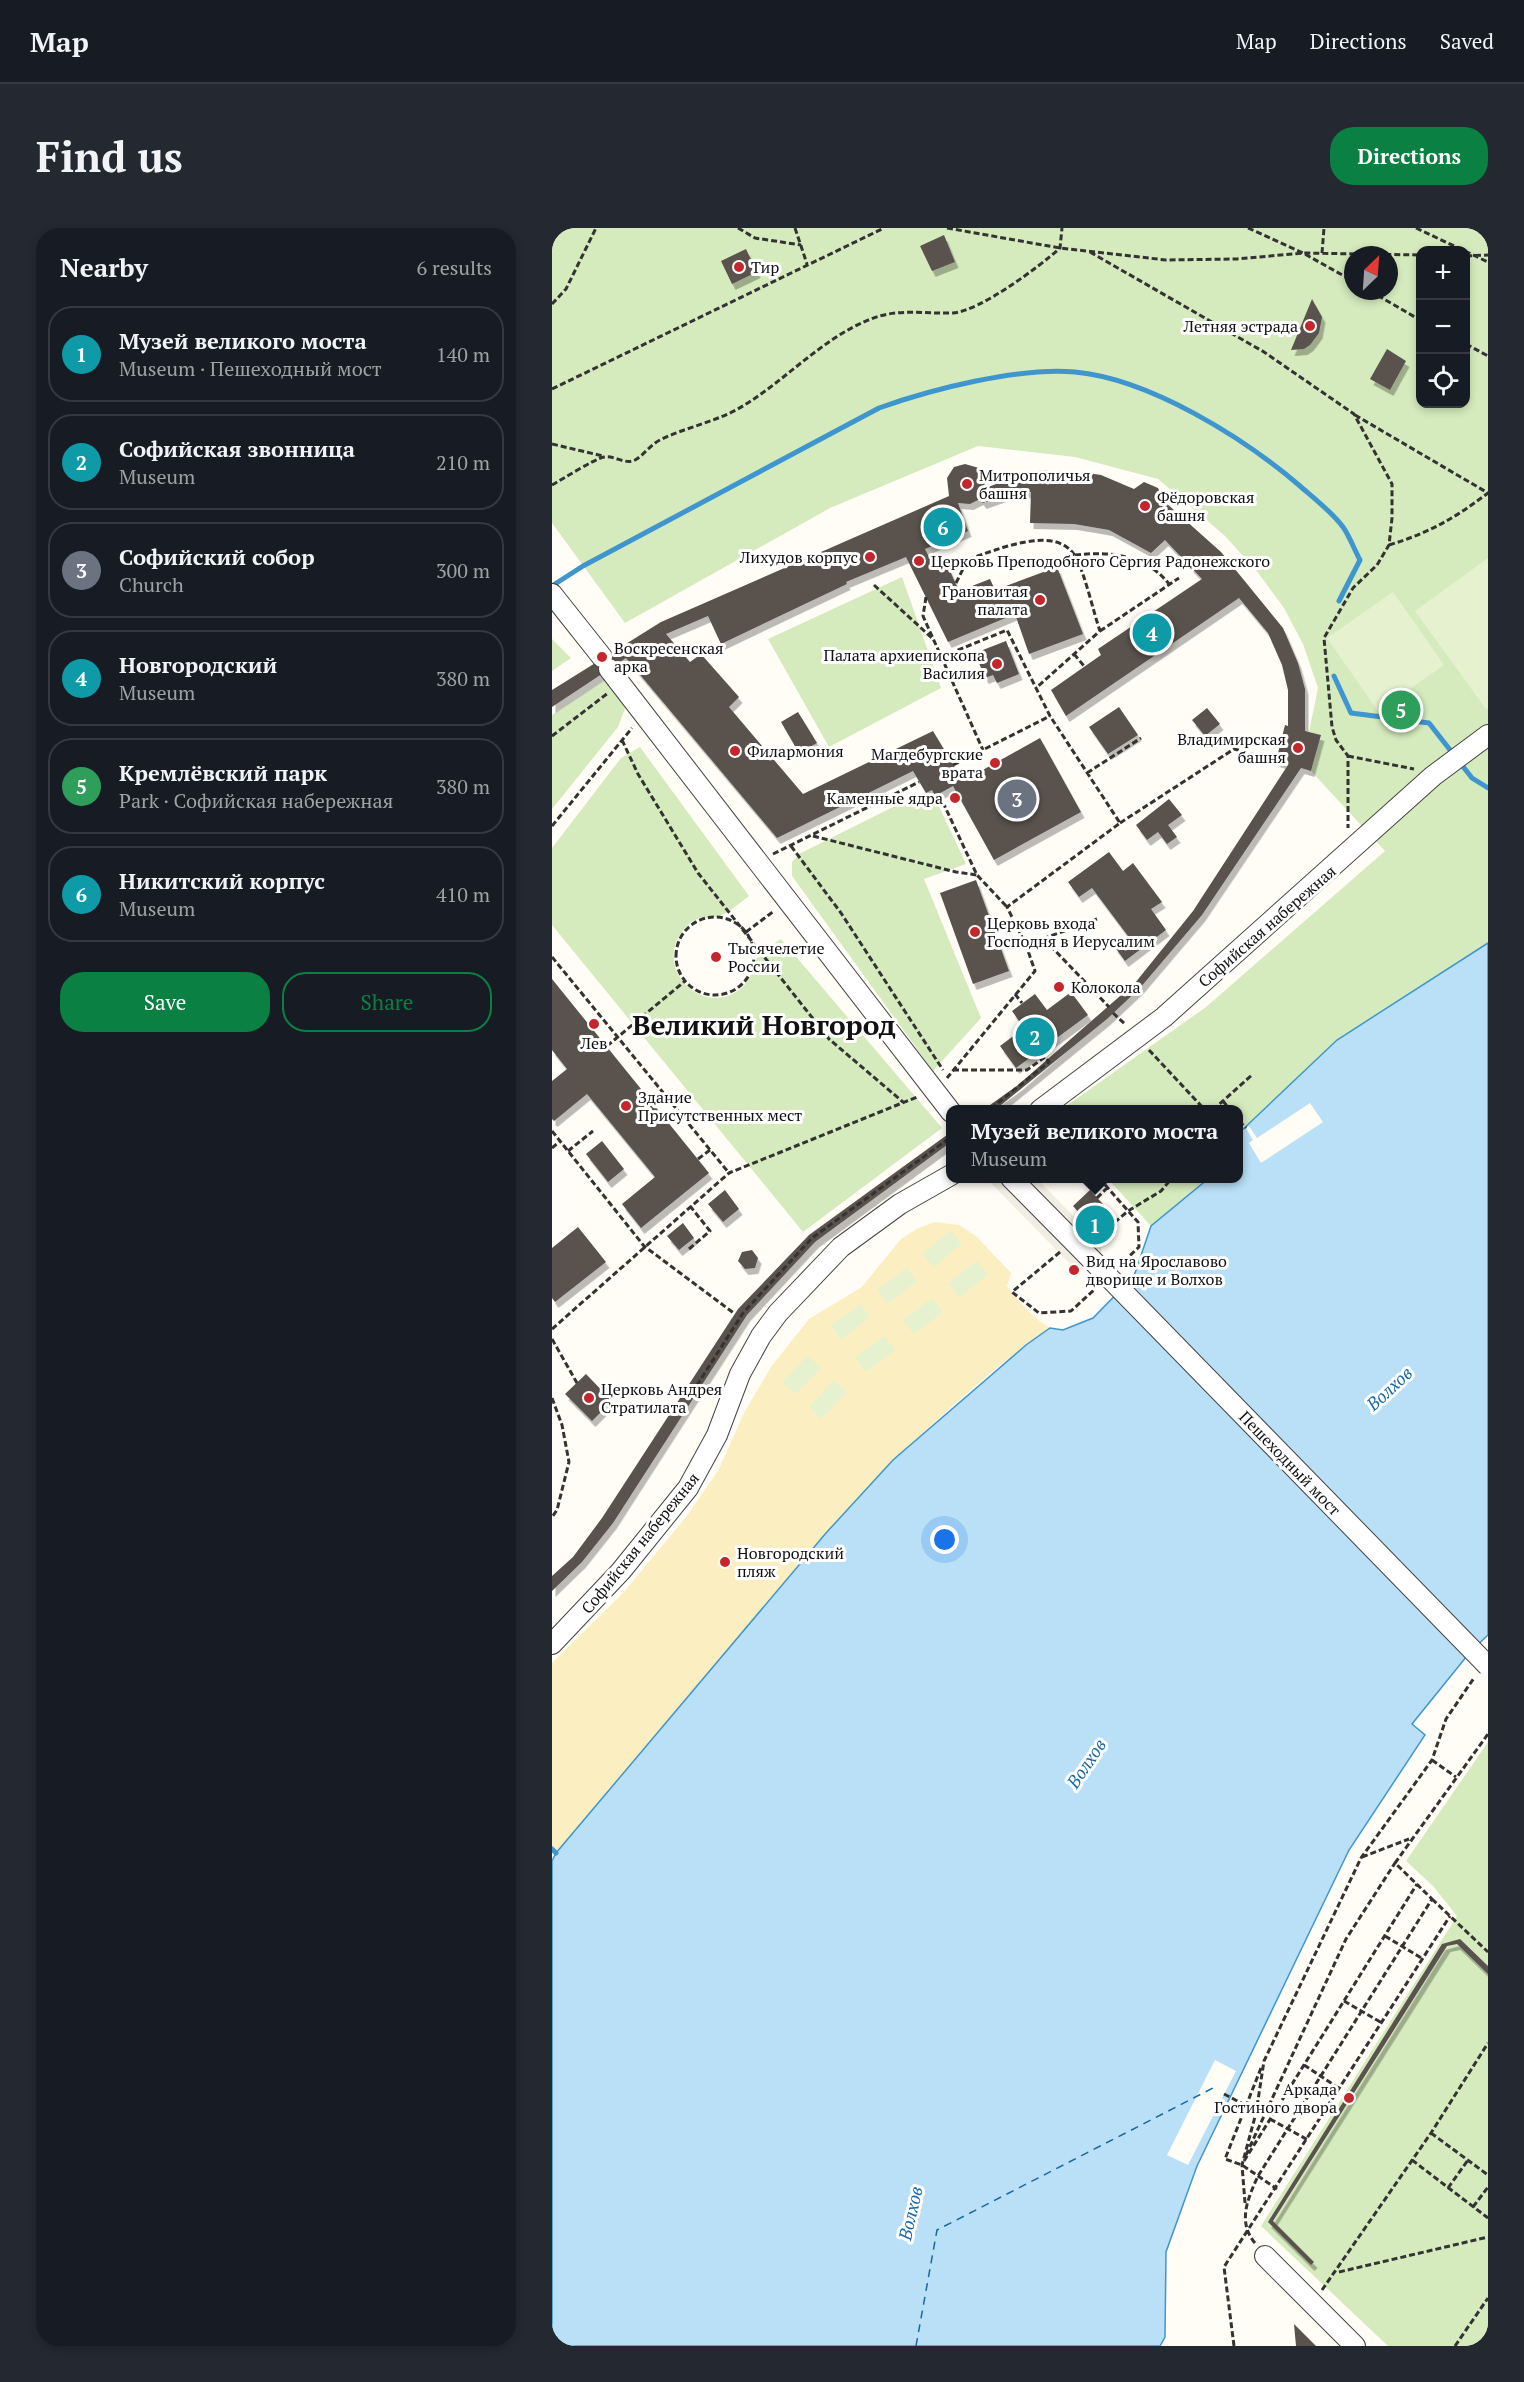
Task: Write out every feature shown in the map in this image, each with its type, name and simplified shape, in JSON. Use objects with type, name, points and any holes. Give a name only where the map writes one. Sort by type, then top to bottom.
[{"type":"street","points":[[552,594],[946,1106]]},
{"type":"street","name":"Софийская набережная","points":[[1047,1105],[1164,1017],[1439,771],[1488,735]]},
{"type":"street","name":"Софийская набережная","points":[[552,1644],[621,1571],[688,1488],[717,1435],[740,1374],[761,1336],[778,1313],[841,1247],[900,1204],[946,1178]]},
{"type":"street","name":"Пешеходный мост","points":[[1015,1183],[1092,1260],[1483,1669]]},
{"type":"street","points":[[1265,2256],[1355,2346]]},
{"type":"path","points":[[552,304],[566,289],[596,228]]},
{"type":"path","points":[[738,228],[755,238],[801,245]]},
{"type":"path","points":[[795,228],[807,264]]},
{"type":"path","points":[[552,389],[884,228]]},
{"type":"path","points":[[947,228],[1060,248],[1166,260],[1237,259],[1303,253],[1416,255]]},
{"type":"path","points":[[552,444],[629,462],[662,439],[730,412],[852,327],[874,318],[902,312],[965,311],[984,303],[1025,273],[1041,265],[1060,248],[1062,228]]},
{"type":"path","points":[[1248,228],[1303,253],[1344,276]]},
{"type":"path","points":[[1322,253],[1324,228]]},
{"type":"path","points":[[1416,228],[1488,262]]},
{"type":"path","points":[[1090,252],[1264,352],[1354,414],[1488,493],[1453,519],[1420,535],[1389,545]]},
{"type":"path","points":[[1470,256],[1488,255]]},
{"type":"path","points":[[1386,300],[1416,318]]},
{"type":"path","points":[[1470,346],[1488,356]]},
{"type":"path","points":[[1348,854],[1348,756],[1336,740],[1332,726],[1324,638],[1353,588],[1377,565],[1389,545],[1392,484],[1354,414]]},
{"type":"path","points":[[552,485],[604,457]]},
{"type":"path","points":[[956,583],[968,559],[1038,538],[1056,542],[1075,555],[1100,631]]},
{"type":"path","points":[[1075,555],[1095,553],[1121,555],[1147,563],[1170,584]]},
{"type":"path","points":[[1036,687],[1100,631],[1179,578]]},
{"type":"path","points":[[874,585],[933,639]]},
{"type":"path","points":[[926,597],[922,616],[983,750]]},
{"type":"path","points":[[941,657],[1007,630],[1050,716],[1120,823]]},
{"type":"path","points":[[1074,654],[1084,666]]},
{"type":"path","points":[[552,735],[610,670]]},
{"type":"path","points":[[552,826],[644,714]]},
{"type":"path","points":[[953,765],[1050,716]]},
{"type":"path","points":[[1087,773],[1141,738]]},
{"type":"path","points":[[622,740],[638,774],[698,873],[829,1039],[903,1102]]},
{"type":"path","points":[[1007,907],[1120,823],[1234,748],[1260,756]]},
{"type":"path","points":[[1348,756],[1439,771]]},
{"type":"path","points":[[758,862],[919,782]]},
{"type":"path","points":[[939,794],[977,875],[1007,907],[1026,945],[1097,919]]},
{"type":"path","points":[[812,836],[956,872],[977,875]]},
{"type":"path","points":[[791,846],[892,987],[947,1077]]},
{"type":"path","points":[[745,931],[787,900]]},
{"type":"path","points":[[721,917],[734,922],[745,931],[751,940],[754,959],[749,976],[741,986],[730,993],[712,995],[700,992],[685,981],[678,969],[676,956],[681,937],[690,926],[701,919],[721,917]]},
{"type":"path","points":[[1044,939],[1108,1007]]},
{"type":"path","points":[[552,957],[729,1173],[552,1329]]},
{"type":"path","points":[[606,1046],[685,981]]},
{"type":"path","points":[[1015,994],[1022,1003]]},
{"type":"path","points":[[1137,1037],[1200,1105]]},
{"type":"path","points":[[953,1070],[1027,1070],[1045,1057],[1049,1062],[995,1105]]},
{"type":"path","points":[[1219,1105],[1253,1074]]},
{"type":"path","points":[[1223,1101],[1226,1105]]},
{"type":"path","points":[[1243,1125],[1246,1128]]},
{"type":"path","points":[[552,1131],[644,1246],[735,1314]]},
{"type":"path","points":[[568,1151],[593,1131]]},
{"type":"path","points":[[552,1148],[560,1141]]},
{"type":"path","points":[[698,1159],[710,1150]]},
{"type":"path","points":[[1103,1183],[1128,1211]]},
{"type":"path","points":[[1097,1239],[1128,1211],[1161,1191],[1169,1183]]},
{"type":"path","points":[[1096,1198],[1107,1188]]},
{"type":"path","points":[[689,1249],[710,1231],[690,1206]]},
{"type":"path","points":[[1012,1292],[1052,1256]]},
{"type":"path","points":[[552,1339],[577,1383]]},
{"type":"path","points":[[552,1398],[562,1425],[569,1462],[557,1510],[552,1517]]},
{"type":"path","points":[[1276,2189],[1242,2165],[1225,2159],[1246,2105],[1264,2061],[1361,1858],[1432,1760],[1446,1719],[1483,1669]]},
{"type":"path","points":[[1242,2165],[1346,1939],[1411,1838],[1488,1734]]},
{"type":"path","points":[[1432,1760],[1456,1777]]},
{"type":"path","points":[[1361,1858],[1411,1838]]},
{"type":"path","points":[[1395,1863],[1488,1952]]},
{"type":"path","points":[[1242,2165],[1417,1884]]},
{"type":"path","points":[[1245,2206],[1258,2176],[1432,1899]]},
{"type":"path","points":[[1234,2346],[1224,2267],[1308,2140],[1450,1916]]},
{"type":"path","points":[[1384,1936],[1423,1959]]},
{"type":"path","points":[[1344,2001],[1382,2024]]},
{"type":"path","points":[[1312,2303],[1337,2272],[1431,2133],[1488,2043]]},
{"type":"path","points":[[1247,2234],[1242,2165],[1256,2113],[1264,2061]]},
{"type":"path","points":[[1304,2065],[1340,2089]]},
{"type":"path","points":[[1224,2094],[1308,2140]]},
{"type":"path","points":[[1431,2133],[1488,2175]]},
{"type":"path","points":[[1412,2160],[1488,2218]]},
{"type":"path","points":[[1448,2188],[1468,2160]]},
{"type":"path","points":[[1473,2207],[1488,2187]]},
{"type":"path","points":[[1337,2272],[1488,2237]]},
{"type":"path","points":[[1455,2346],[1488,2298]]},
{"type":"green space","points":[[552,228],[1488,228],[1488,943],[1337,1040],[1243,1129],[1243,1105],[1068,1105],[1206,1007],[1385,851],[1311,771],[1321,735],[1309,732],[1318,688],[1303,644],[1284,608],[1256,570],[1224,535],[1158,479],[1075,457],[978,446],[830,508],[625,623],[552,523]]},
{"type":"green space","points":[[1488,558],[1488,708],[1486,709],[1415,611]]},
{"type":"green space","points":[[902,577],[941,688],[829,747],[768,639]]},
{"type":"green space","points":[[1393,592],[1444,665],[1378,711],[1327,638]]},
{"type":"green space","points":[[552,639],[571,658],[552,671]]},
{"type":"green space","points":[[605,680],[626,706],[618,727],[552,809],[552,715]]},
{"type":"green space","points":[[640,747],[749,896],[722,915],[697,919],[682,932],[675,945],[674,959],[677,972],[684,983],[706,997],[720,998],[734,993],[746,983],[760,954],[781,939],[942,1128],[803,1232],[552,925],[552,848],[621,758]]},
{"type":"green space","points":[[919,794],[924,803],[932,806],[937,802],[966,864],[924,879],[981,1018],[933,1071],[792,876],[792,862],[799,854]]},
{"type":"green space","points":[[1112,1183],[1203,1183],[1151,1226]]},
{"type":"green space","points":[[951,1231],[962,1244],[933,1267],[922,1253]]},
{"type":"green space","points":[[977,1261],[988,1275],[959,1297],[948,1283]]},
{"type":"green space","points":[[907,1267],[917,1281],[888,1304],[877,1290]]},
{"type":"green space","points":[[932,1298],[943,1312],[914,1334],[903,1320]]},
{"type":"green space","points":[[860,1304],[870,1317],[841,1340],[831,1326]]},
{"type":"green space","points":[[884,1336],[895,1350],[866,1372],[855,1358]]},
{"type":"green space","points":[[808,1355],[821,1368],[795,1394],[782,1382]]},
{"type":"green space","points":[[834,1380],[847,1392],[821,1419],[809,1407]]},
{"type":"green space","points":[[1488,1742],[1488,2346],[1388,2346],[1261,2226],[1457,1916],[1433,1886],[1406,1861]]},
{"type":"sand","name":"Новгородский пляж","points":[[935,1222],[959,1225],[976,1236],[1011,1273],[1007,1286],[1032,1314],[1050,1328],[1006,1360],[925,1431],[850,1508],[556,1853],[552,1846],[552,1663],[624,1592],[686,1517],[718,1471],[744,1413],[771,1367],[809,1319],[862,1287],[900,1240],[916,1229]]},
{"type":"shaded area","points":[[991,1183],[1041,1183],[1101,1244],[1101,1252],[1083,1269],[1076,1270]]},
{"type":"water","name":"Волхов","points":[[1488,943],[1488,1635],[1471,1651],[1412,1724],[1425,1735],[1349,1850],[1197,2166],[1166,2252],[1165,2337],[1160,2346],[552,2346],[552,1861],[556,1853],[826,1533],[893,1460],[1026,1345],[1050,1328],[1063,1330],[1093,1318],[1134,1276],[1151,1226],[1203,1183],[1243,1183],[1243,1129],[1337,1040]]},
{"type":"pier","points":[[1310,1103],[1323,1122],[1261,1163],[1249,1143],[1253,1140],[1246,1128],[1249,1126],[1257,1138]]},
{"type":"pier","points":[[1215,2060],[1236,2071],[1188,2165],[1167,2155]]},
{"type":"building","points":[[944,235],[955,262],[932,271],[920,246]]},
{"type":"building","points":[[746,249],[757,272],[732,284],[721,261]]},
{"type":"building","points":[[1312,299],[1322,317],[1319,333],[1304,349],[1291,350]]},
{"type":"building","points":[[1387,349],[1406,361],[1390,390],[1370,379]]},
{"type":"building","points":[[965,464],[979,468],[986,481],[986,488],[1028,471],[1069,470],[1101,475],[1134,489],[1144,482],[1158,488],[1165,502],[1221,552],[1283,628],[1298,663],[1305,689],[1305,731],[1321,735],[1311,771],[1301,768],[1202,915],[1140,988],[1107,1019],[1001,1105],[990,1105],[1018,1085],[1135,983],[1193,911],[1288,765],[1276,761],[1285,725],[1288,726],[1288,690],[1282,665],[1268,633],[1239,598],[1066,716],[1051,690],[1101,655],[1098,649],[1202,579],[1165,540],[1151,553],[1109,530],[1074,524],[1030,523],[1031,492],[1003,496],[983,503],[980,499],[970,504],[958,503],[968,531],[925,549],[933,565],[945,560],[959,591],[990,579],[995,590],[1057,567],[1083,634],[1029,654],[1015,614],[948,642],[906,557],[846,582],[847,584],[721,644],[708,616],[666,634],[690,662],[701,654],[739,697],[729,707],[803,794],[933,731],[963,781],[1040,738],[1081,812],[994,860],[953,786],[935,796],[932,790],[926,793],[913,771],[777,838],[626,658],[552,707],[552,690],[661,622],[949,496],[947,478],[954,467]]},
{"type":"building","name":"Палата архиепископа Василия","points":[[1006,641],[1019,674],[997,683],[993,675],[985,678],[975,653]]},
{"type":"building","points":[[1119,707],[1138,735],[1108,754],[1089,727]]},
{"type":"building","points":[[1207,708],[1220,724],[1205,736],[1192,720]]},
{"type":"building","points":[[798,712],[817,743],[799,753],[781,722]]},
{"type":"building","points":[[1169,799],[1182,815],[1168,825],[1177,837],[1167,844],[1158,832],[1147,840],[1136,825]]},
{"type":"building","points":[[1109,852],[1123,871],[1133,863],[1162,902],[1151,909],[1166,930],[1125,961],[1114,946],[1128,936],[1092,888],[1079,897],[1068,882]]},
{"type":"building","name":"Церковь входа Господня в Иерусалим","points":[[976,880],[1009,971],[973,984],[940,893]]},
{"type":"building","name":"Здание Присутственных мест","points":[[552,979],[709,1173],[641,1228],[622,1204],[655,1177],[587,1094],[554,1121],[552,1119],[552,1081],[567,1069],[552,1050]]},
{"type":"building","points":[[1071,992],[1088,1015],[1016,1068],[1000,1046],[1024,1028],[1012,1011],[1035,994],[1047,1010]]},
{"type":"building","points":[[946,1136],[946,1146],[815,1242],[747,1315],[613,1523],[582,1562],[552,1591],[552,1576],[573,1557],[602,1518],[738,1309],[809,1235]]},
{"type":"building","points":[[602,1141],[624,1169],[608,1182],[586,1154]]},
{"type":"building","points":[[725,1190],[739,1209],[723,1222],[708,1204]]},
{"type":"building","points":[[1090,1190],[1113,1215],[1095,1231],[1073,1206]]},
{"type":"building","points":[[683,1223],[694,1238],[679,1250],[667,1236]]},
{"type":"building","points":[[578,1227],[606,1262],[555,1302],[552,1298],[552,1248]]},
{"type":"building","points":[[752,1250],[758,1258],[755,1268],[745,1269],[738,1261],[742,1252]]},
{"type":"building","name":"Церковь Андрея Стратилата","points":[[586,1374],[612,1401],[592,1421],[565,1394]]},
{"type":"building","name":"Аркада Гостиного двора","points":[[1460,1939],[1488,1966],[1488,1974],[1457,1944],[1447,1946],[1273,2221],[1314,2262],[1311,2265],[1268,2222],[1442,1944]]},
{"type":"building","points":[[1294,2324],[1316,2346],[1296,2346]]},
{"type":"waterway","points":[[552,586],[583,566],[879,408],[976,381],[1053,371],[1104,377],[1164,398],[1224,431],[1277,468],[1339,521],[1360,560],[1339,601]]},
{"type":"waterway","points":[[1334,676],[1351,713],[1429,723],[1472,778],[1488,788]]},
{"type":"waterway","points":[[552,1849],[556,1853]]},
{"type":"ferry route","points":[[916,2346],[937,2230],[1213,2088]]},
{"type":"place","name":"Тир","points":[[739,267]]},
{"type":"place","name":"Летняя эстрада","points":[[1310,326]]},
{"type":"place","name":"Митрополичья башня","points":[[967,484]]},
{"type":"place","name":"Фёдоровская башня","points":[[1145,506]]},
{"type":"place","name":"Никитский корпус","points":[[943,527]]},
{"type":"place","name":"Лихудов корпус","points":[[870,557]]},
{"type":"place","name":"Церковь Преподобного Сергия Радонежского","points":[[919,561]]},
{"type":"place","name":"Грановитая палата","points":[[1040,600]]},
{"type":"place","name":"Новгородский","points":[[1152,633]]},
{"type":"place","name":"Воскресенская арка","points":[[602,657]]},
{"type":"place","name":"Палата архиепископа Василия","points":[[997,664]]},
{"type":"place","name":"Кремлёвский парк","points":[[1401,710]]},
{"type":"place","name":"Владимирская башня","points":[[1298,748]]},
{"type":"place","name":"Филармония","points":[[735,751]]},
{"type":"place","name":"Магдебургские врата","points":[[995,763]]},
{"type":"place","name":"Каменные ядра","points":[[955,798]]},
{"type":"place","name":"Софийский собор","points":[[1017,799]]},
{"type":"place","name":"Церковь входа Господня в Иерусалим","points":[[975,932]]},
{"type":"place","name":"Тысячелетие России","points":[[716,957]]},
{"type":"place","name":"Колокола","points":[[1059,987]]},
{"type":"place","name":"Лев","points":[[594,1024]]},
{"type":"place","name":"Софийская звонница","points":[[1035,1037]]},
{"type":"place","name":"Здание Присутственных мест","points":[[626,1106]]},
{"type":"place","name":"Музей великого моста","points":[[1095,1225]]},
{"type":"place","name":"Вид на Ярославово дворище и Волхов","points":[[1074,1270]]},
{"type":"place","name":"Церковь Андрея Стратилата","points":[[589,1398]]},
{"type":"place","name":"Новгородский пляж","points":[[725,1562]]},
{"type":"place","name":"Аркада Гостиного двора","points":[[1349,2098]]},
{"type":"district","name":"Великий Новгород","points":[[764,1024]]}]
